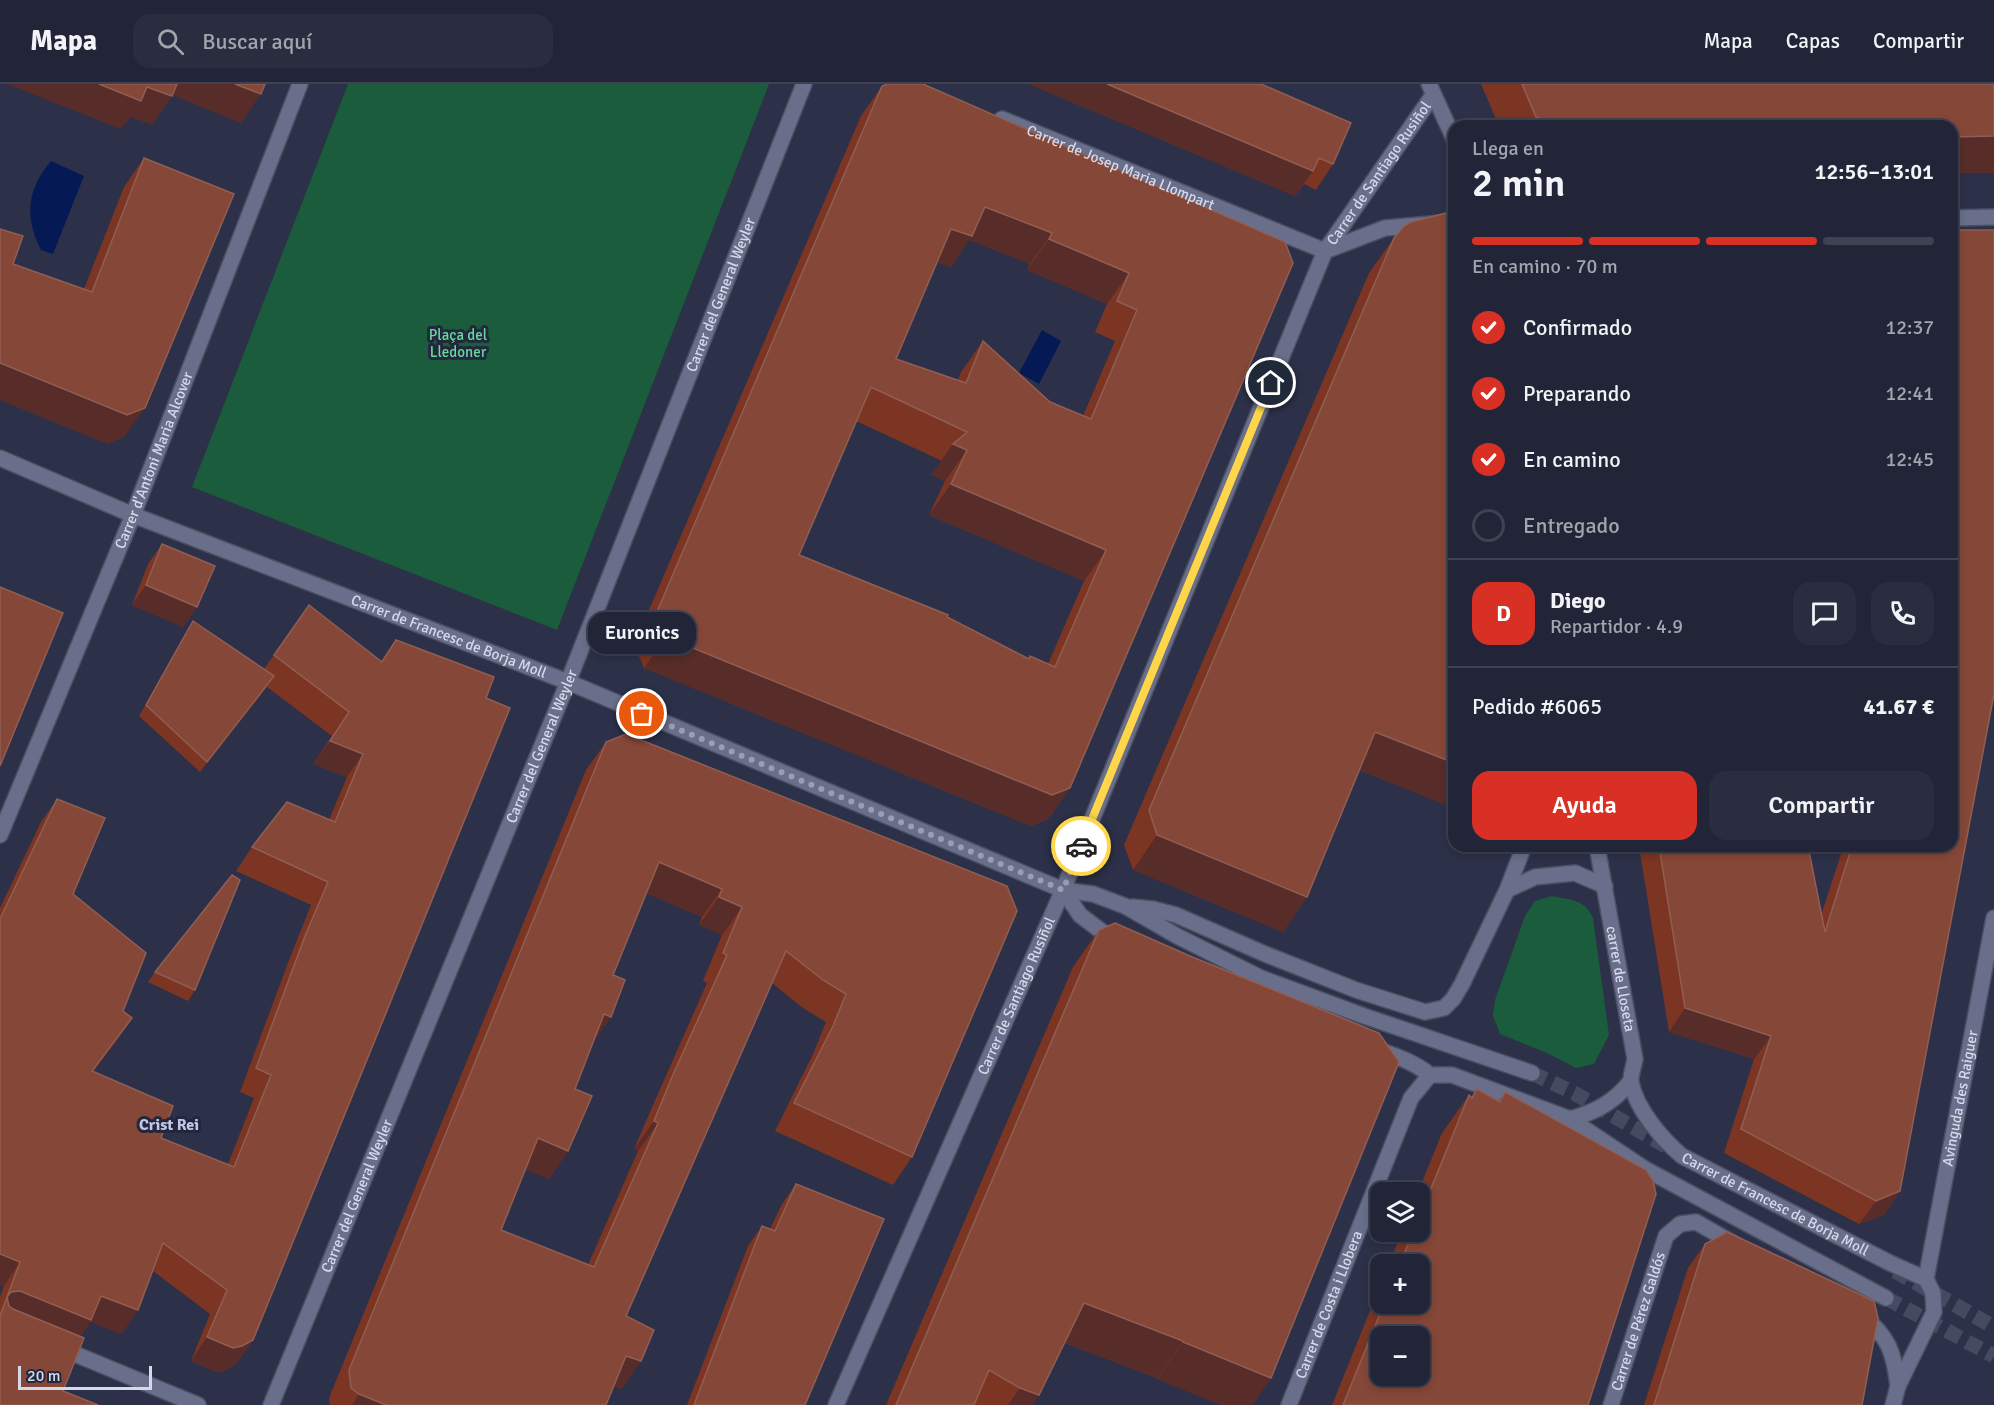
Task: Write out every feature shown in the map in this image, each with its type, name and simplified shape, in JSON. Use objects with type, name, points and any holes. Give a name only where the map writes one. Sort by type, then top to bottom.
[{"type":"street","name":"Carrer d'Antoni Maria Alcover","points":[[0,835],[134,515],[300,84]]},
{"type":"street","name":"Carrer del General Weyler","points":[[271,1405],[568,682],[804,84]]},
{"type":"street","points":[[1431,90],[1448,126]]},
{"type":"street","name":"Carrer de Santiago Rusiñol","points":[[836,1405],[1063,890],[1325,251],[1431,90]]},
{"type":"street","name":"Carrer de Josep Maria Llompart","points":[[993,116],[1325,251]]},
{"type":"street","points":[[1958,218],[1994,218]]},
{"type":"street","name":"Carrer de Santiago Rusiñol","points":[[1325,251],[1385,228],[1448,223]]},
{"type":"street","name":"Carrer de Francesc de Borja Moll","points":[[0,458],[134,515],[568,682],[1063,890],[1093,894],[1125,906]]},
{"type":"street","points":[[1125,906],[1153,909],[1176,915],[1356,990],[1425,1012],[1443,1008],[1453,999],[1507,890],[1522,852]]},
{"type":"street","name":"carrer de Lloseta","points":[[1598,852],[1635,1059],[1630,1081]]},
{"type":"street","points":[[1507,890],[1535,877],[1575,873],[1605,886]]},
{"type":"street","points":[[1063,890],[1080,915],[1101,931],[1129,946]]},
{"type":"street","points":[[1125,906],[1177,936],[1261,978],[1532,1073]]},
{"type":"street","name":"Avinguda des Raiguer","points":[[1926,1279],[1994,918]]},
{"type":"street","points":[[1364,1045],[1406,1060],[1430,1075],[1452,1075],[1570,1119],[1645,1169],[1886,1298]]},
{"type":"street","name":"Carrer de Costa i Llobera","points":[[1289,1405],[1411,1098],[1430,1075]]},
{"type":"street","name":"Carrer de Francesc de Borja Moll","points":[[1630,1081],[1642,1109],[1666,1143],[1682,1155],[1890,1263],[1926,1279]]},
{"type":"street","points":[[1570,1119],[1586,1115],[1618,1097],[1630,1081]]},
{"type":"street","name":"Carrer de Pérez Galdós","points":[[1611,1405],[1666,1236],[1680,1224],[1696,1222],[1748,1252]]},
{"type":"street","points":[[1893,1405],[1898,1386],[1934,1312],[1933,1293],[1926,1279]]},
{"type":"street","points":[[1853,1310],[1882,1333],[1894,1357],[1898,1386]]},
{"type":"street","points":[[44,1342],[198,1405]]},
{"type":"green space","name":"Plaça del Lledoner","points":[[348,84],[769,84],[557,630],[192,487]]},
{"type":"green space","points":[[1552,896],[1581,904],[1586,907],[1593,918],[1609,1035],[1594,1064],[1576,1068],[1547,1053],[1500,1034],[1493,1016],[1495,1000],[1525,916],[1535,901]]},
{"type":"shaded area","points":[[51,161],[84,176],[53,254],[41,250],[30,215],[37,182]]},
{"type":"shaded area","points":[[1042,330],[1061,341],[1039,384],[1019,373]]},
{"type":"building","points":[[99,84],[177,84],[172,96],[147,87],[141,101]]},
{"type":"building","points":[[235,84],[265,84],[261,94]]},
{"type":"building","points":[[923,84],[1285,242],[1293,263],[1070,788],[1052,795],[666,637],[656,614],[882,86]],"holes":[[[985,207],[1052,233],[1049,239],[1129,273],[1117,301],[1137,310],[1091,419],[1050,402],[983,341],[966,383],[896,359],[951,229],[972,236]],[[871,387],[967,432],[953,444],[967,450],[951,484],[1106,550],[1055,667],[1030,656],[1029,659],[947,617],[948,615],[799,555]]]},
{"type":"building","points":[[1107,84],[1261,84],[1351,123],[1333,164],[1319,158],[1313,171]]},
{"type":"building","points":[[1522,84],[1994,84],[1994,136],[1958,137],[1958,120],[1542,120],[1536,117]]},
{"type":"building","points":[[144,158],[234,194],[145,408],[127,415],[0,363],[0,229],[23,236],[13,264],[92,292]]},
{"type":"building","points":[[1448,213],[1448,761],[1375,732],[1307,897],[1157,835],[1149,810],[1394,238],[1404,226]]},
{"type":"building","points":[[1958,230],[1994,230],[1994,694],[1900,1191],[1876,1201],[1741,1129],[1771,1036],[1685,1008],[1660,852],[1809,852],[1825,932],[1850,852],[1958,852]]},
{"type":"building","points":[[162,544],[215,566],[197,607],[146,585]]},
{"type":"building","points":[[0,587],[63,613],[0,766]]},
{"type":"building","points":[[309,605],[382,662],[396,640],[494,677],[486,698],[510,708],[253,1340],[233,1348],[207,1337],[227,1290],[163,1243],[138,1310],[101,1296],[91,1320],[20,1291],[11,1292],[7,1297],[20,1262],[0,1254],[0,919],[57,799],[105,818],[73,894],[146,953],[123,1011],[132,1018],[92,1071],[173,1106],[161,1138],[234,1167],[271,1075],[256,1068],[305,936],[328,882],[252,847],[287,802],[335,822],[363,754],[330,741],[349,712],[274,655]]},
{"type":"building","points":[[193,621],[274,676],[207,762],[146,705]]},
{"type":"building","points":[[626,734],[1007,886],[1017,911],[912,1157],[794,1103],[833,1026],[846,994],[823,980],[786,951],[626,1316],[654,1330],[641,1361],[626,1356],[606,1405],[386,1405],[359,1394],[351,1388],[349,1370],[606,742]],"holes":[[[659,862],[722,889],[719,897],[742,907],[723,953],[727,955],[672,1077],[654,1121],[658,1123],[594,1267],[501,1230],[538,1138],[568,1151],[592,1096],[575,1089],[604,1014],[611,1017],[625,980],[613,975]]]},
{"type":"building","points":[[232,875],[240,880],[195,990],[155,972]]},
{"type":"building","points":[[1115,923],[1379,1033],[1399,1062],[1271,1378],[1084,1303],[1039,1395],[1020,1388],[989,1370],[974,1405],[896,1405],[1099,930]]},
{"type":"building","points":[[1477,1089],[1500,1102],[1505,1092],[1646,1170],[1653,1180],[1656,1194],[1588,1405],[1343,1405],[1370,1338],[1370,1386],[1430,1386],[1430,1326],[1375,1326],[1380,1314],[1430,1314],[1430,1254],[1404,1254],[1409,1242],[1430,1242],[1430,1191],[1469,1095],[1472,1098]]},
{"type":"building","points":[[796,1184],[884,1219],[805,1405],[694,1405],[762,1226],[775,1231]]},
{"type":"building","points":[[1727,1232],[1874,1301],[1878,1318],[1862,1405],[1654,1405],[1705,1244]]},
{"type":"building","points":[[7,1297],[9,1306],[13,1309],[84,1338],[63,1391],[98,1405],[0,1405],[0,1316]]},
{"type":"tunnel","points":[[1532,1073],[1574,1093],[1671,1149]]},
{"type":"tunnel","points":[[1895,1271],[1994,1327]]},
{"type":"tunnel","points":[[1886,1298],[1994,1356]]},
{"type":"way so far","points":[[642,714],[1063,890],[1081,846]]},
{"type":"place","name":"Euronics","points":[[642,714]]},
{"type":"district","name":"Crist Rei","points":[[169,1124]]},
{"type":"route","points":[[1081,846],[1271,383]]}]
